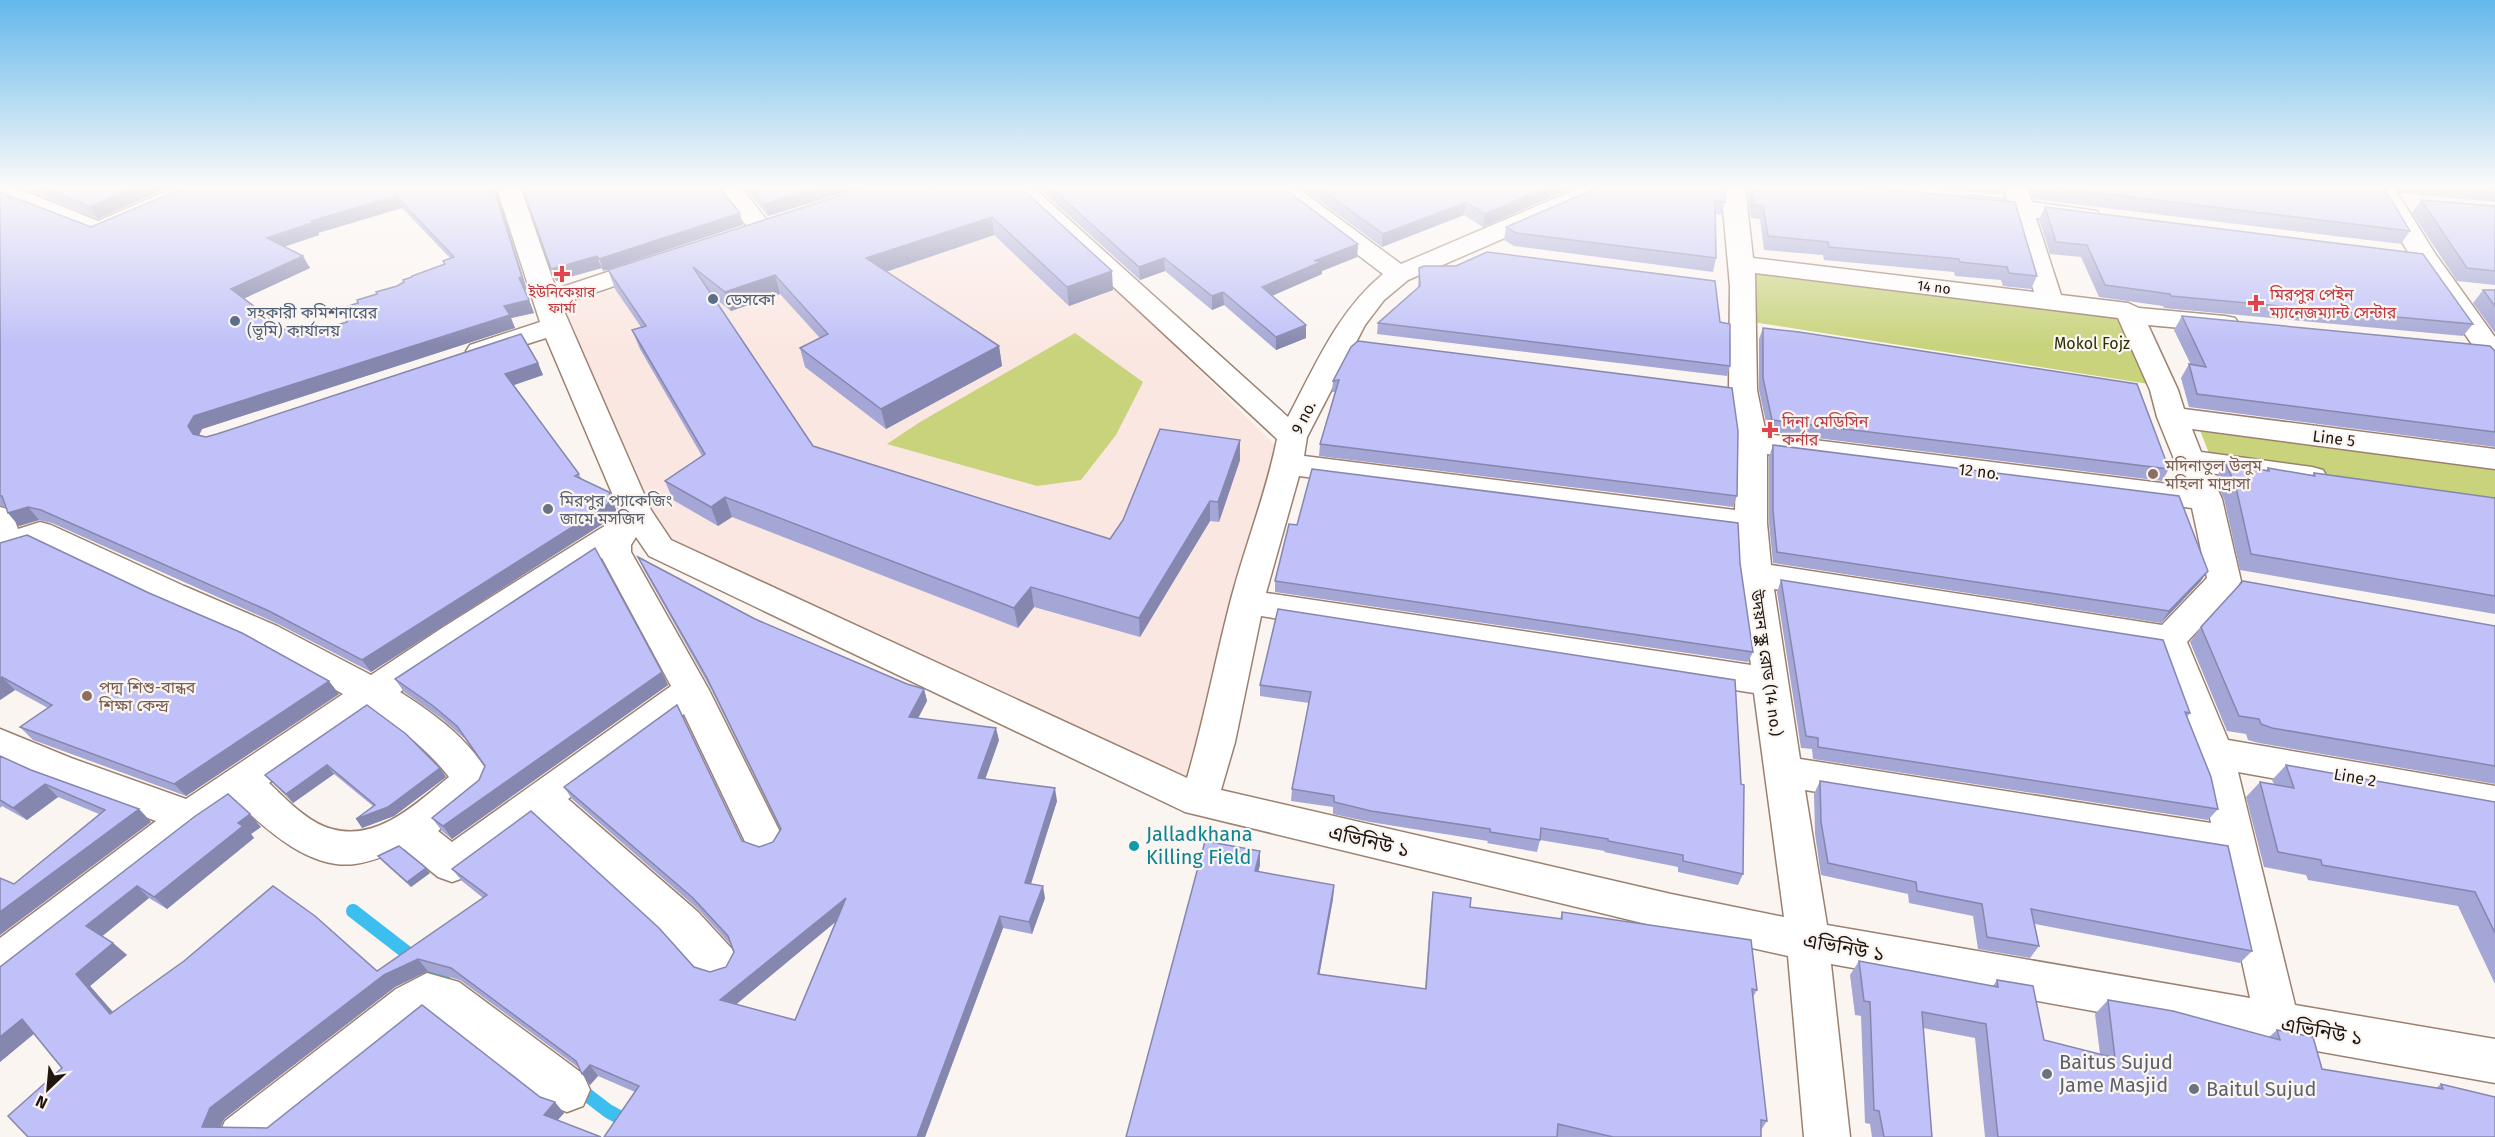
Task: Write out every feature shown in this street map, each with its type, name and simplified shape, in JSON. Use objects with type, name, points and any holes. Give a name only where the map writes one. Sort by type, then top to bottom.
[{"type":"street","name":"এভিনিউ ১","points":[[526,239],[629,520],[660,548],[1199,801],[1671,912],[1808,941],[2495,1061]]},
{"type":"street","points":[[1072,239],[1290,451],[1751,523]]},
{"type":"street","points":[[1351,239],[1399,274]]},
{"type":"street","name":"9 no.","points":[[1199,801],[1216,742],[1247,602],[1290,451],[1355,341],[1352,323],[1375,294],[1399,274],[1476,239]]},
{"type":"street","name":"উদয়ন স্কুল রোড (14 no.)","points":[[1734,239],[1734,277],[1754,327],[1731,389],[1752,442],[1751,523],[1755,574],[1808,941],[1827,1137]]},
{"type":"street","points":[[2031,239],[2050,301]]},
{"type":"street","points":[[2405,239],[2412,255],[2446,290],[2492,353]]},
{"type":"street","points":[[1457,249],[1505,255]]},
{"type":"street","points":[[459,358],[672,259]]},
{"type":"street","name":"14 no","points":[[1734,277],[2050,301],[2129,313],[2246,326]]},
{"type":"street","points":[[2446,290],[2476,293]]},
{"type":"street","points":[[2129,313],[2206,499],[2224,581]]},
{"type":"street","points":[[2454,346],[2492,353]]},
{"type":"street","name":"Line 5","points":[[2129,384],[2168,403],[2495,459]]},
{"type":"street","name":"12 no.","points":[[1752,442],[2206,499]]},
{"type":"street","points":[[2190,460],[2343,481]]},
{"type":"street","points":[[629,520],[615,545],[615,552],[691,690],[765,840]]},
{"type":"street","points":[[0,963],[190,817],[629,520]]},
{"type":"street","points":[[2,536],[40,533],[172,595],[265,634],[373,693],[409,716],[448,748],[473,780],[410,831],[348,848],[326,845],[304,834],[241,782]]},
{"type":"street","points":[[1755,574],[2169,639]]},
{"type":"street","points":[[2224,581],[2259,587]]},
{"type":"street","points":[[2169,639],[2224,581]]},
{"type":"street","points":[[1247,602],[1771,682]]},
{"type":"street","points":[[2169,639],[2198,716],[2215,753],[2277,1023]]},
{"type":"street","points":[[410,831],[452,865],[540,798],[691,690]]},
{"type":"street","points":[[0,744],[58,769],[190,817]]},
{"type":"street","name":"Line 2","points":[[2215,753],[2495,802]]},
{"type":"street","points":[[1782,771],[2235,843]]},
{"type":"street","points":[[540,798],[683,925],[717,963]]},
{"type":"street","points":[[241,1137],[411,1003],[427,993],[444,996],[567,1090]]},
{"type":"shaded area","points":[[770,239],[1061,239],[1117,289],[1277,447],[1197,790],[667,541],[561,306]]},
{"type":"green space","name":"Mokol Fojz","points":[[1729,268],[2120,314],[2155,385],[1733,319]]},
{"type":"green space","points":[[1075,333],[1143,382],[1116,435],[1081,480],[1037,486],[887,444],[920,422]]},
{"type":"green space","points":[[2198,425],[2495,464],[2495,499],[2212,461]]},
{"type":"building","points":[[0,239],[269,239],[303,256],[231,289],[295,337],[347,322],[342,308],[358,303],[357,300],[377,294],[376,292],[397,286],[412,276],[445,264],[443,261],[454,257],[437,239],[510,239],[522,277],[519,278],[529,300],[504,306],[510,315],[194,416],[188,426],[193,434],[206,437],[217,434],[521,334],[538,363],[505,374],[579,474],[575,476],[609,492],[612,499],[607,505],[362,660],[269,611],[41,510],[28,507],[8,513],[2,496],[0,496]]},
{"type":"building","points":[[541,239],[660,239],[599,259],[597,256],[551,269]]},
{"type":"building","points":[[705,239],[924,239],[866,258],[999,346],[881,409],[800,348],[828,334],[775,275],[725,292],[693,267],[813,446],[1110,539],[1123,520],[1160,429],[1240,440],[1218,502],[1210,501],[1139,618],[1031,587],[1014,608],[725,497],[711,507],[665,481],[705,454],[632,330],[646,326],[608,270]]},
{"type":"building","points":[[1016,239],[1077,239],[1112,271],[1067,287]]},
{"type":"building","points":[[1108,239],[1351,239],[1358,244],[1314,261],[1323,261],[1262,287],[1306,325],[1276,337],[1223,292],[1212,296],[1164,258],[1139,267]]},
{"type":"building","points":[[1564,239],[1716,239],[1716,258]]},
{"type":"building","points":[[1799,239],[2026,239],[2037,276],[2009,273],[2007,267],[1960,262],[1959,259],[1829,247],[1828,242]]},
{"type":"building","points":[[2055,239],[2303,239],[2423,254],[2473,324],[2171,296],[2170,294],[2105,285],[2087,245],[2056,242]]},
{"type":"building","points":[[2447,239],[2495,239],[2495,271],[2467,268]]},
{"type":"building","points":[[1487,252],[1715,281],[1720,322],[1730,324],[1730,366],[1378,323],[1420,286],[1419,268],[1456,266]]},
{"type":"building","points":[[2483,290],[2495,290],[2495,306]]},
{"type":"building","points":[[2182,316],[2490,346],[2495,351],[2495,432],[2197,394],[2189,364],[2206,367]]},
{"type":"building","points":[[1763,328],[2137,384],[2169,469],[1772,420],[1763,378]]},
{"type":"building","points":[[1358,341],[1732,388],[1738,431],[1737,496],[1320,444],[1339,380],[1333,381],[1351,347]]},
{"type":"building","points":[[1773,445],[2179,496],[2208,571],[2169,611],[1777,552],[1773,511]]},
{"type":"building","points":[[2225,463],[2269,471],[2268,468],[2315,476],[2314,473],[2495,498],[2495,596],[2251,554],[2235,483]]},
{"type":"building","points":[[1312,469],[1738,523],[1740,563],[1753,652],[1275,581],[1289,524],[1297,525]]},
{"type":"building","points":[[27,535],[149,593],[242,633],[329,681],[174,784],[20,727],[52,705],[2,677],[0,679],[0,543]]},
{"type":"building","points":[[595,548],[662,672],[443,826],[432,818],[479,780],[485,766],[457,726],[395,679]]},
{"type":"building","points":[[638,557],[755,619],[907,684],[924,689],[909,717],[996,728],[978,778],[1055,788],[1025,883],[1043,886],[1029,922],[1000,916],[917,1137],[604,1137],[639,1086],[590,1065],[582,1074],[576,1061],[451,968],[418,959],[384,975],[210,1108],[202,1127],[267,1128],[422,1005],[540,1097],[555,1102],[544,1115],[601,1137],[28,1137],[8,1116],[62,1068],[22,1019],[0,1037],[0,967],[194,817],[228,794],[250,814],[238,823],[243,826],[154,897],[137,886],[86,926],[113,943],[76,974],[110,1014],[184,961],[273,886],[315,916],[377,971],[487,895],[452,869],[531,811],[659,928],[694,967],[710,972],[726,967],[734,952],[728,936],[693,898],[564,787],[677,705],[742,841],[759,847],[773,842],[781,829],[706,676]],"holes":[[[846,898],[795,1020],[720,1000]]]},
{"type":"building","points":[[1781,580],[2163,640],[2190,713],[2185,712],[2211,777],[2218,809],[1818,747],[1818,738],[1806,736]]},
{"type":"building","points":[[2243,581],[2495,626],[2495,766],[2272,728],[2261,724],[2259,719],[2239,716],[2201,627]]},
{"type":"building","points":[[1278,609],[1735,680],[1741,784],[1744,785],[1743,874],[1683,861],[1683,855],[1608,841],[1608,839],[1541,828],[1540,840],[1490,832],[1490,829],[1371,811],[1334,802],[1334,796],[1292,789],[1311,692],[1260,685]]},
{"type":"building","points":[[367,705],[406,734],[440,768],[388,807],[356,819],[375,805],[327,765],[286,794],[265,775]]},
{"type":"building","points":[[0,756],[31,770],[139,809],[0,912],[0,878],[14,884],[105,810],[45,784],[13,808],[0,800]]},
{"type":"building","points":[[2286,765],[2495,802],[2495,933],[2475,892],[2322,865],[2321,860],[2278,852],[2260,782],[2294,788]]},
{"type":"building","points":[[1820,781],[2228,846],[2252,951],[2031,909],[2039,946],[1987,937],[1982,904],[1917,891],[1916,882],[1828,863],[1821,822]]},
{"type":"building","points":[[1205,841],[1260,851],[1255,871],[1334,885],[1318,974],[1426,989],[1433,892],[1471,898],[1470,907],[1562,919],[1562,912],[1751,940],[1757,990],[1752,989],[1767,1121],[1761,1120],[1761,1137],[1613,1137],[1558,1124],[1557,1137],[1126,1137]]},
{"type":"building","points":[[399,846],[426,868],[407,882],[378,856]]},
{"type":"building","points":[[1859,961],[1998,987],[1997,980],[2033,986],[2044,1040],[2115,1058],[2108,1000],[2173,1011],[2280,1040],[2277,1030],[2313,1037],[2322,1069],[2443,1089],[2441,1084],[2495,1097],[2495,1137],[1998,1137],[1986,1024],[1922,1012],[1932,1137],[1884,1137],[1879,1111],[1874,1110],[1870,1002],[1864,1001]]},
{"type":"waterway","points":[[353,911],[446,983]]},
{"type":"waterway","points":[[578,1088],[608,1111],[630,1123]]},
{"type":"place","name":"ইউনিকেয়ার ফার্মা","points":[[562,274]]},
{"type":"place","name":"ডেসকো","points":[[713,299]]},
{"type":"place","name":"মিরপুর পেইন ম্যানেজম্যান্ট সেন্টার","points":[[2256,303]]},
{"type":"place","name":"সহকারী কমিশনারের (ভূমি) কার্যালয়","points":[[235,321]]},
{"type":"place","name":"দিনা মেডিসিন কর্নার","points":[[1770,430]]},
{"type":"place","name":"মদিনাতুল উলুম মহিলা মাদ্রাসা","points":[[2153,474]]},
{"type":"place","name":"মিরপুর প্যাকেজিং জামে মসজিদ","points":[[548,509]]},
{"type":"place","name":"পদ্ম শিশু-বান্ধব শিক্ষা কেন্দ্র","points":[[87,696]]},
{"type":"place","name":"Jalladkhana Killing Field","points":[[1134,846]]},
{"type":"place","name":"Baitus Sujud Jame Masjid","points":[[2047,1074]]},
{"type":"place","name":"Baitul Sujud","points":[[2194,1089]]}]
